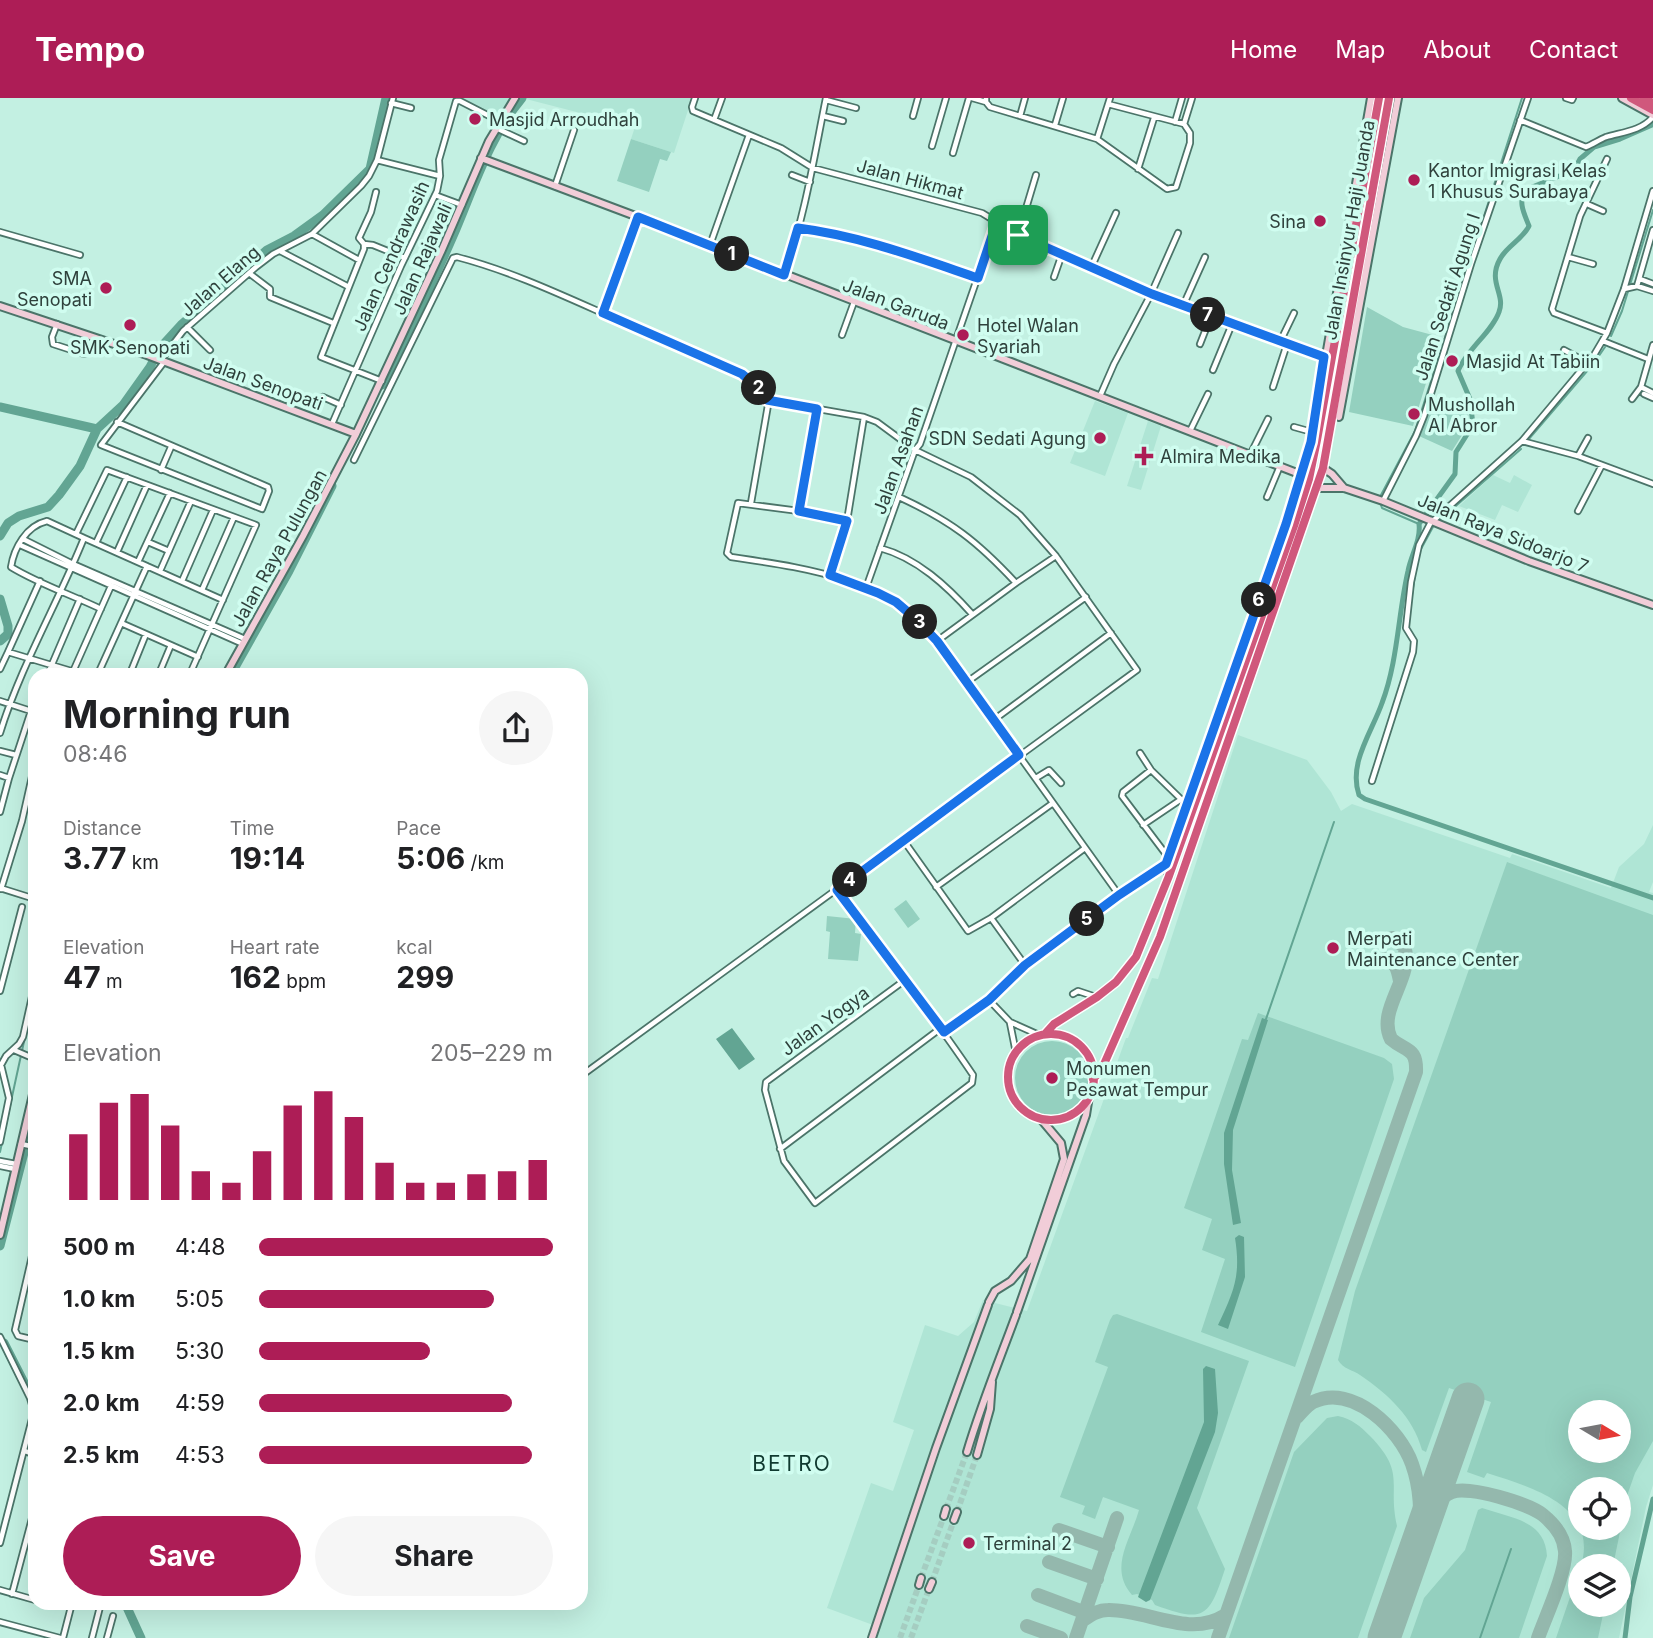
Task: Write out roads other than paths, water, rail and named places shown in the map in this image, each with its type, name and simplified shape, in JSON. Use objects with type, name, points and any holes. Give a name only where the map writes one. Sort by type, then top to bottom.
[{"type":"highway","name":"Jalan Insinyur Haji Juanda","points":[[1042,1035],[1054,1024],[1097,997],[1132,965],[1179,849],[1290,525],[1309,479],[1313,438],[1336,330],[1346,256],[1379,98]]},
{"type":"highway","name":"Jalan Insinyur Haji Juanda","points":[[1094,1079],[1101,1071],[1147,970],[1317,488],[1323,468],[1389,98]]},
{"type":"highway","points":[[1631,98],[1653,114]]},
{"type":"highway","points":[[1644,98],[1653,103]]},
{"type":"highway","points":[[1336,330],[1347,332]]},
{"type":"highway","points":[[1260,619],[1271,623]]},
{"type":"highway","points":[[1179,849],[1189,853]]},
{"type":"highway","points":[[1042,1035],[1063,1036],[1080,1045],[1091,1060],[1094,1079],[1089,1096],[1084,1104],[1069,1116],[1059,1119],[1040,1118],[1024,1110],[1010,1088],[1009,1071],[1016,1053],[1030,1039],[1042,1035]]},
{"type":"street","name":"Jalan Rajawali","points":[[356,434],[462,205],[515,98]]},
{"type":"street","points":[[695,98],[693,111],[714,120],[722,98]]},
{"type":"street","points":[[913,116],[918,98]]},
{"type":"street","points":[[932,146],[946,98]]},
{"type":"street","points":[[953,153],[971,98],[986,100],[990,107],[1097,139],[1167,189],[1176,187],[1190,143],[1190,132],[1184,124],[1108,104]]},
{"type":"street","points":[[1020,116],[1025,98]]},
{"type":"street","points":[[1055,125],[1063,98]]},
{"type":"street","points":[[1097,139],[1110,98]]},
{"type":"street","points":[[1175,122],[1182,98]]},
{"type":"street","points":[[1184,124],[1192,98]]},
{"type":"street","name":"Jalan Insinyur Haji Juanda","points":[[1167,860],[1290,525],[1313,438],[1324,357],[1346,256],[1371,98]]},
{"type":"street","name":"Jalan Insinyur Haji Juanda","points":[[1339,417],[1398,98]]},
{"type":"street","name":"Jalan Sedati Agung I","points":[[1383,501],[1424,416],[1471,264],[1528,98]]},
{"type":"street","points":[[1566,98],[1573,98]]},
{"type":"street","points":[[1520,120],[1586,147],[1644,125],[1653,114],[1622,98]]},
{"type":"street","points":[[784,275],[810,182],[826,99],[856,108]]},
{"type":"street","name":"Jalan Cendrawasih","points":[[332,424],[435,195],[440,176],[439,160],[457,100],[500,128]]},
{"type":"street","points":[[392,101],[411,108]]},
{"type":"street","name":"Jalan Elang","points":[[117,422],[133,406],[187,327],[249,273],[279,251],[312,234],[361,187],[377,160],[392,101]]},
{"type":"street","points":[[823,116],[843,121]]},
{"type":"street","points":[[1138,169],[1154,118]]},
{"type":"street","name":"Jalan Hikmat","points":[[714,120],[781,148],[813,168],[977,211],[1018,235],[1152,294],[1324,357]]},
{"type":"street","points":[[500,128],[524,141]]},
{"type":"street","points":[[555,186],[574,130]]},
{"type":"street","points":[[710,245],[749,135]]},
{"type":"street","points":[[1607,159],[1580,216],[1552,311],[1607,333]]},
{"type":"street","points":[[377,160],[440,176]]},
{"type":"street","name":"Jalan Garuda","points":[[486,160],[1302,475]]},
{"type":"street","points":[[792,175],[810,182]]},
{"type":"street","points":[[1018,235],[1037,175]]},
{"type":"street","points":[[1372,781],[1413,652],[1414,641],[1406,628],[1408,607],[1416,556],[1432,520],[1522,441],[1588,363],[1603,341],[1626,289],[1653,191]]},
{"type":"street","points":[[376,192],[371,212],[359,238],[364,244],[405,258]]},
{"type":"street","points":[[435,195],[462,205]]},
{"type":"street","points":[[1587,204],[1603,211]]},
{"type":"street","points":[[1091,268],[1115,214]]},
{"type":"street","points":[[603,313],[638,217]]},
{"type":"street","name":"Jalan Asahan","points":[[866,588],[915,450],[920,444],[997,221]]},
{"type":"street","points":[[798,228],[866,241],[978,278]]},
{"type":"street","points":[[1636,287],[1653,231]]},
{"type":"street","points":[[0,232],[80,255]]},
{"type":"street","points":[[1099,397],[1152,294],[1178,233]]},
{"type":"street","points":[[312,234],[359,260]]},
{"type":"street","points":[[364,244],[321,358],[382,381]]},
{"type":"street","points":[[279,251],[347,286]]},
{"type":"street","points":[[1054,277],[1062,254]]},
{"type":"street","points":[[1647,254],[1653,256]]},
{"type":"street","points":[[354,460],[455,257],[522,278],[742,374],[767,400],[768,409],[751,503]]},
{"type":"street","points":[[1183,306],[1205,257]]},
{"type":"street","points":[[1568,257],[1593,264]]},
{"type":"street","points":[[249,273],[270,289],[270,297],[333,323]]},
{"type":"street","points":[[1640,279],[1653,284]]},
{"type":"street","points":[[1626,289],[1636,287],[1653,291]]},
{"type":"street","points":[[842,335],[854,302]]},
{"type":"street","name":"Jalan Senopati","points":[[0,306],[162,360],[356,434]]},
{"type":"street","points":[[1280,342],[1294,313]]},
{"type":"street","points":[[1200,344],[1211,316]]},
{"type":"street","points":[[57,324],[52,337],[53,344],[85,354]]},
{"type":"street","points":[[1213,370],[1232,324]]},
{"type":"street","points":[[187,327],[210,350]]},
{"type":"street","points":[[1603,341],[1649,364]]},
{"type":"street","points":[[1273,387],[1287,344]]},
{"type":"street","points":[[1632,399],[1641,387],[1653,345]]},
{"type":"street","points":[[1564,350],[1588,363]]},
{"type":"street","points":[[1641,387],[1653,395]]},
{"type":"street","points":[[1190,432],[1208,394]]},
{"type":"street","points":[[1644,394],[1653,395]]},
{"type":"street","points":[[323,397],[341,405]]},
{"type":"street","points":[[588,1071],[1137,668],[1056,556],[1020,514],[995,494],[950,465],[915,450],[877,422],[864,417],[767,400]]},
{"type":"street","points":[[799,511],[817,409]]},
{"type":"street","points":[[830,575],[847,521],[864,417]]},
{"type":"street","points":[[1250,455],[1268,419]]},
{"type":"street","points":[[117,422],[171,447],[268,487],[262,509],[102,446],[102,442],[117,422]]},
{"type":"street","points":[[1294,427],[1313,438]]},
{"type":"street","name":"Jalan Raya Pulungan","points":[[229,668],[356,434]]},
{"type":"street","points":[[1578,456],[1588,438]]},
{"type":"street","points":[[1522,441],[1578,456],[1653,484]]},
{"type":"street","points":[[161,470],[171,447]]},
{"type":"street","points":[[1578,511],[1602,465]]},
{"type":"street","points":[[1267,497],[1280,466]]},
{"type":"street","name":"Jalan Raya Sidoarjo 7","points":[[1323,468],[1344,488]]},
{"type":"street","points":[[76,534],[106,470],[256,527],[193,668]]},
{"type":"street","points":[[96,543],[127,477]]},
{"type":"street","points":[[117,552],[148,485]]},
{"type":"street","name":"Jalan Raya Sidoarjo 7","points":[[1317,488],[1344,488],[1383,501],[1529,561],[1653,605]]},
{"type":"street","points":[[138,562],[170,493]]},
{"type":"street","points":[[899,497],[953,524],[982,548],[1016,583]]},
{"type":"street","points":[[160,571],[191,501]]},
{"type":"street","points":[[847,521],[740,502],[736,505],[728,556],[830,575],[866,588],[910,612],[937,641],[1022,754],[1053,803],[1119,895]]},
{"type":"street","points":[[181,581],[213,510]]},
{"type":"street","points":[[202,590],[234,517]]},
{"type":"street","points":[[101,609],[11,568],[28,529],[44,521],[223,600]]},
{"type":"street","points":[[0,733],[9,704],[84,538]]},
{"type":"street","points":[[22,542],[111,586],[134,592]]},
{"type":"street","points":[[148,542],[169,551]]},
{"type":"street","points":[[880,548],[892,551],[933,576],[972,614]]},
{"type":"street","points":[[937,641],[1056,556]]},
{"type":"street","points":[[101,668],[147,566]]},
{"type":"street","points":[[72,567],[244,641]]},
{"type":"street","points":[[0,669],[40,582]]},
{"type":"street","points":[[74,668],[111,586]]},
{"type":"street","points":[[967,682],[1086,597]]},
{"type":"street","points":[[51,668],[80,599]]},
{"type":"street","points":[[121,623],[198,657]]},
{"type":"street","points":[[995,719],[1111,633]]},
{"type":"street","points":[[132,668],[146,634]]},
{"type":"street","points":[[162,668],[172,645]]},
{"type":"street","points":[[8,652],[60,668]]},
{"type":"street","points":[[0,701],[28,708]]},
{"type":"street","points":[[0,813],[28,723]]},
{"type":"street","points":[[0,751],[16,755]]},
{"type":"street","points":[[1140,753],[1151,770],[1187,806]]},
{"type":"street","points":[[1036,778],[1049,770],[1061,783]]},
{"type":"street","points":[[1151,770],[1122,793],[1167,860],[1169,876]]},
{"type":"street","points":[[0,775],[9,778]]},
{"type":"street","points":[[28,794],[1,889],[28,897]]},
{"type":"street","points":[[1143,825],[1180,800]]},
{"type":"street","points":[[936,887],[1053,803]]},
{"type":"street","points":[[904,841],[968,931],[990,918],[1085,848]]},
{"type":"street","points":[[837,890],[943,1030],[973,1075],[972,1083],[817,1203],[813,1203],[784,1161],[780,1149],[943,1030],[989,1000],[1025,965],[1167,860]]},
{"type":"street","points":[[0,991],[22,907]]},
{"type":"street","points":[[990,918],[1025,965]]},
{"type":"street","name":"Jalan Yogya","points":[[780,1149],[765,1086],[769,1079],[905,980]]},
{"type":"street","points":[[1073,994],[1078,991],[1097,997]]},
{"type":"street","points":[[989,1000],[1010,1022],[1042,1035]]},
{"type":"street","points":[[0,1142],[9,1098],[1,1065],[23,1037],[28,1014]]},
{"type":"street","points":[[1010,1022],[1016,1053]]},
{"type":"street","points":[[14,1049],[28,1057]]},
{"type":"street","points":[[967,1452],[984,1397],[1017,1313],[1086,1115],[1089,1096]]},
{"type":"street","points":[[872,1638],[988,1304],[997,1289],[1011,1281],[1030,1259],[1064,1159],[1061,1143],[1040,1118]]},
{"type":"street","points":[[0,1236],[16,1166],[28,1146]]},
{"type":"street","points":[[0,1163],[16,1166]]},
{"type":"street","points":[[28,1274],[15,1330],[18,1336],[28,1338]]},
{"type":"street","points":[[0,1337],[28,1395]]},
{"type":"street","points":[[977,1455],[990,1409],[992,1381]]},
{"type":"street","points":[[0,1543],[28,1434]]},
{"type":"street","points":[[12,1594],[28,1533]]},
{"type":"street","points":[[0,1590],[28,1598]]},
{"type":"street","points":[[0,1622],[61,1638],[70,1610]]},
{"type":"street","points":[[92,1638],[99,1610]]},
{"type":"street","points":[[107,1638],[113,1616]]},
{"type":"waterway","points":[[0,536],[8,523],[19,516],[48,507],[59,495],[80,466],[97,429],[123,405],[160,348],[181,325],[267,250],[294,236],[323,215],[370,169],[386,98]]},
{"type":"waterway","points":[[382,385],[436,274],[491,147],[510,113],[522,98]]},
{"type":"waterway","points":[[1381,495],[1415,431],[1522,98]]},
{"type":"waterway","points":[[1652,125],[1594,147],[1580,159],[1574,170],[1525,190],[1522,204],[1529,226],[1503,254],[1495,274],[1501,305],[1499,312],[1458,371],[1470,399],[1473,425],[1456,452],[1455,474],[1419,524],[1419,536],[1409,565],[1391,671],[1382,703],[1359,759],[1356,783],[1359,795],[1365,799],[1653,898]]},
{"type":"waterway","points":[[1611,336],[1622,311],[1653,210]]},
{"type":"waterway","points":[[1528,440],[1605,347]]},
{"type":"waterway","points":[[0,407],[97,429]]},
{"type":"waterway","points":[[1421,549],[1434,525],[1521,449]]},
{"type":"waterway","points":[[234,668],[289,571],[332,486]]},
{"type":"waterway","points":[[1381,505],[1382,508],[1419,524]]},
{"type":"waterway","points":[[1410,607],[1415,575]]},
{"type":"waterway","points":[[0,599],[8,626],[8,634],[0,641]]},
{"type":"waterway","points":[[1266,1019],[1334,822]]},
{"type":"waterway","points":[[0,1152],[25,1037]]},
{"type":"waterway","points":[[0,1246],[28,1137]]},
{"type":"waterway","points":[[4,1343],[28,1390]]},
{"type":"waterway","points":[[1625,1638],[1630,1597],[1653,1499]]},
{"type":"waterway","points":[[1480,1638],[1511,1549]]},
{"type":"waterway","points":[[128,1610],[141,1638]]},
{"type":"tunnel","points":[[946,1509],[967,1452]]},
{"type":"tunnel","points":[[957,1512],[977,1455]]},
{"type":"tunnel","points":[[921,1578],[944,1516]]},
{"type":"tunnel","points":[[932,1582],[954,1520]]},
{"type":"tunnel","points":[[900,1638],[919,1585]]},
{"type":"tunnel","points":[[911,1638],[929,1589]]},
{"type":"place","name":"Masjid Arroudhah","points":[[475,119]]},
{"type":"place","name":"Kantor Imigrasi Kelas 1 Khusus Surabaya","points":[[1414,180]]},
{"type":"place","name":"Sina","points":[[1320,221]]},
{"type":"place","name":"SMA Senopati","points":[[106,288]]},
{"type":"place","name":"SMK Senopati","points":[[130,325]]},
{"type":"place","name":"Hotel Walan Syariah","points":[[963,335]]},
{"type":"place","name":"Masjid At Tabiin","points":[[1452,361]]},
{"type":"place","name":"Mushollah Al Abror","points":[[1414,414]]},
{"type":"place","name":"SDN Sedati Agung","points":[[1100,438]]},
{"type":"place","name":"Almira Medika","points":[[1144,456]]},
{"type":"place","name":"Merpati Maintenance Center","points":[[1333,948]]},
{"type":"place","name":"Monumen Pesawat Tempur","points":[[1052,1078]]},
{"type":"place","name":"Terminal 2","points":[[969,1543]]},
{"type":"district","name":"BETRO","points":[[792,1463]]}]
